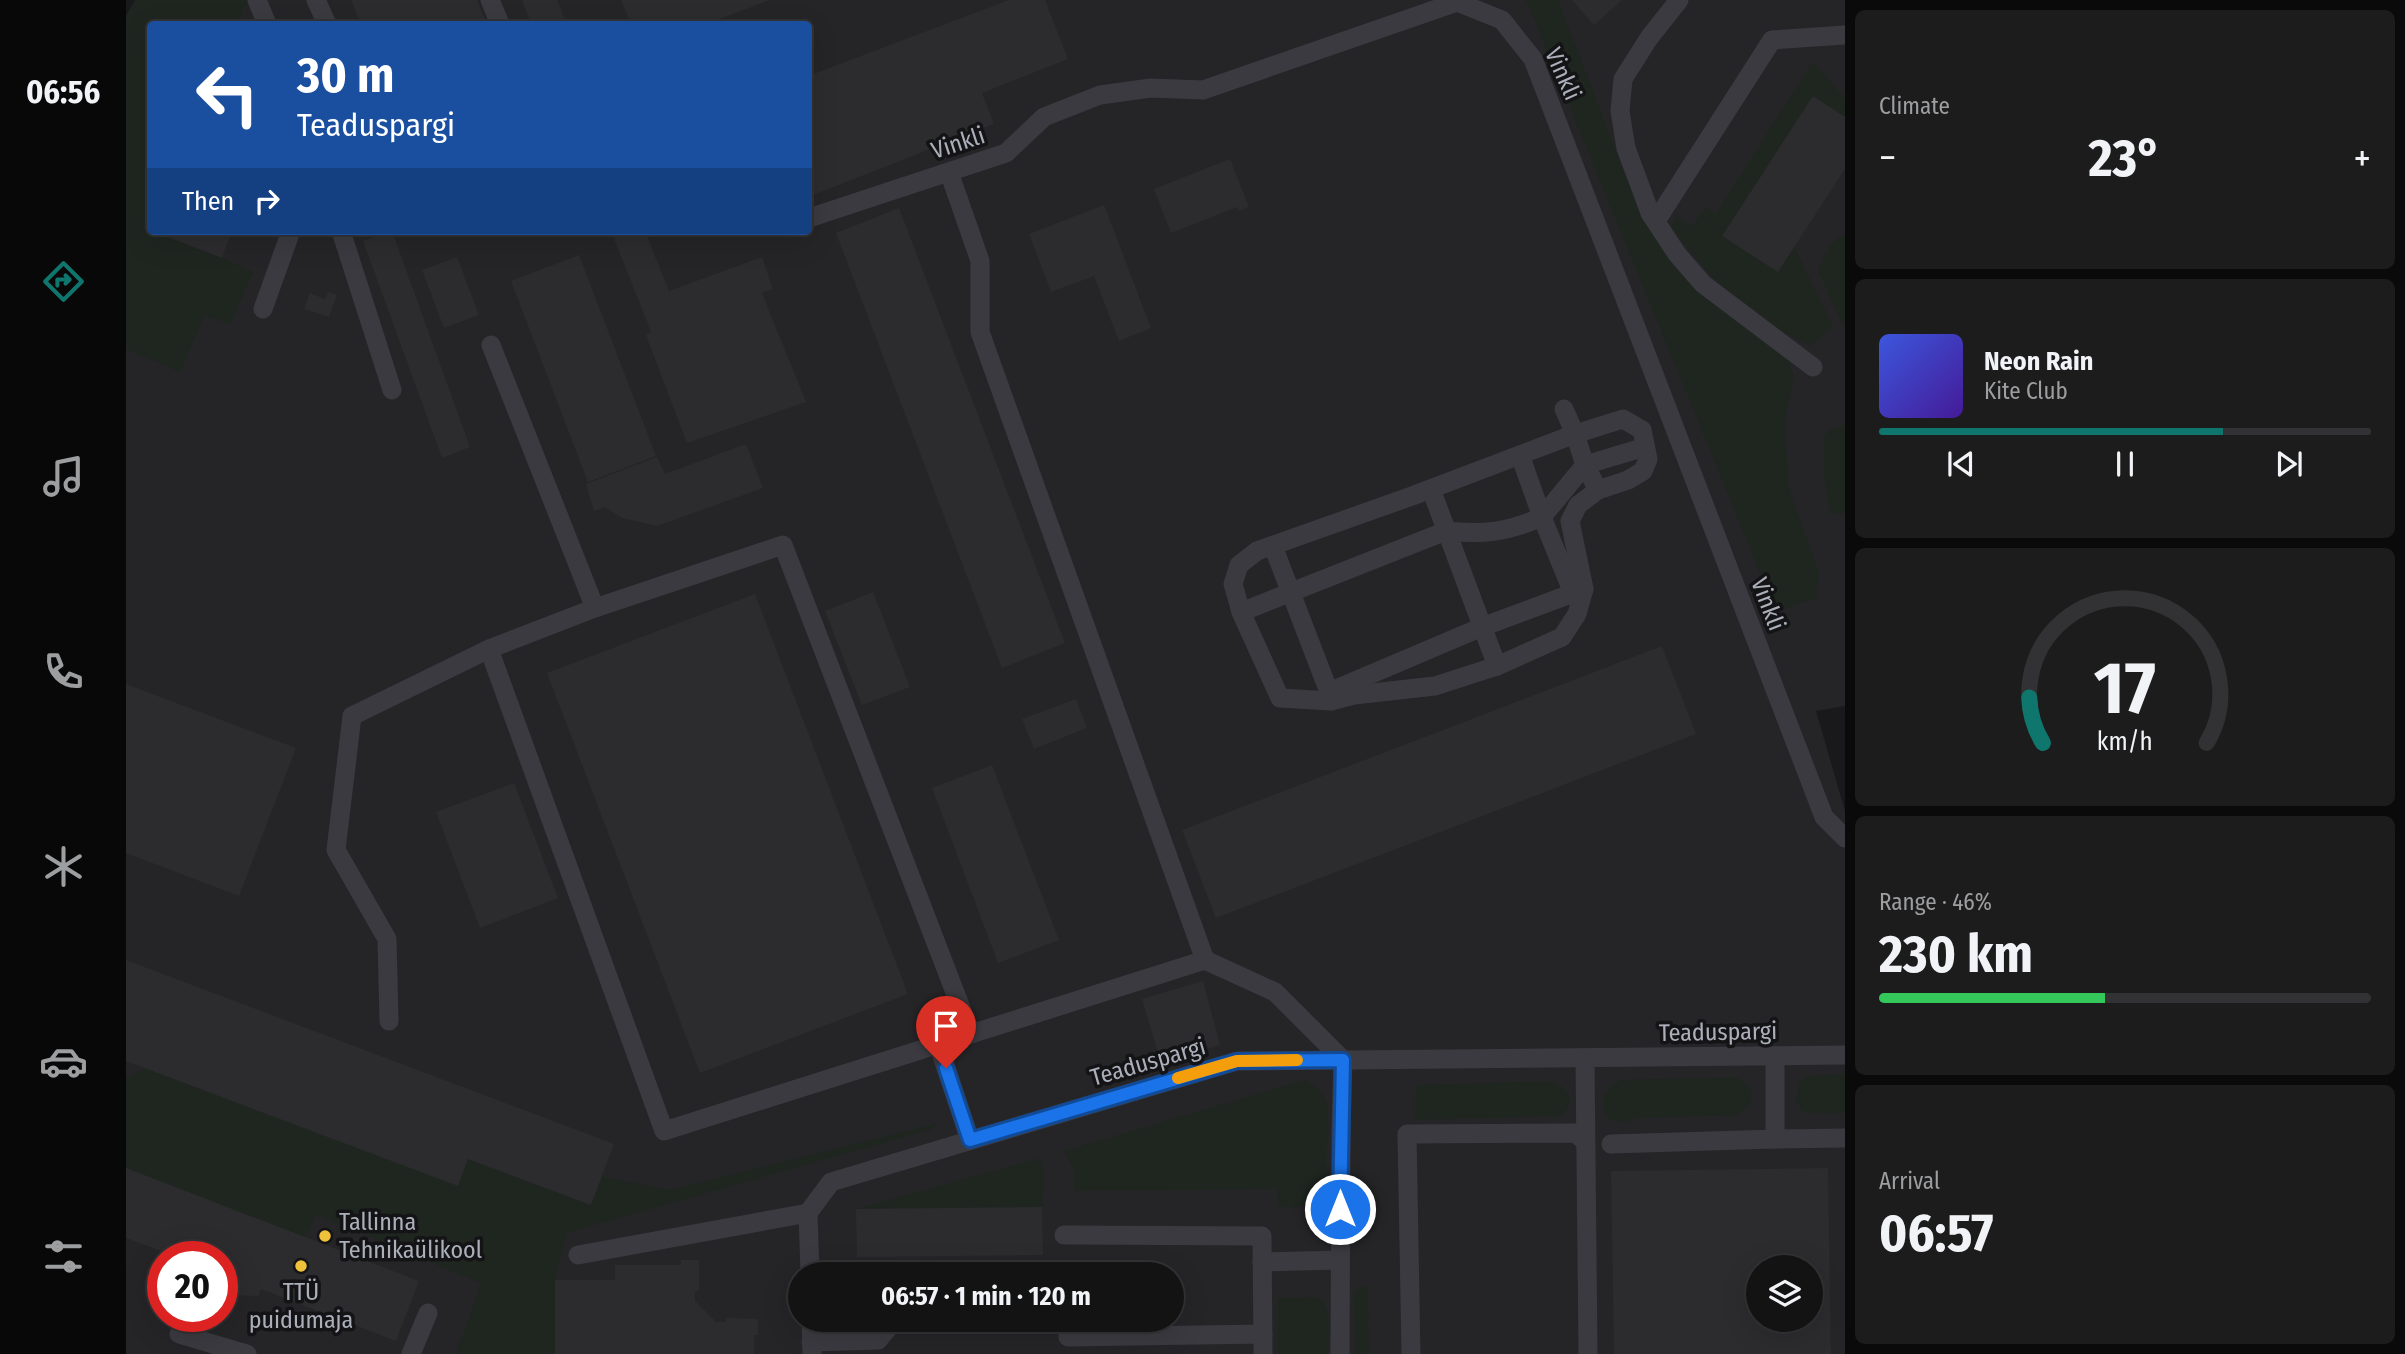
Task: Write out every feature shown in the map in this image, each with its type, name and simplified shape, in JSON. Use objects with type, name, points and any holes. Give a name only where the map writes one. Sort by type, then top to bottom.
[{"type":"lane","points":[[257,0],[266,21]]},
{"type":"lane","points":[[316,0],[326,21]]},
{"type":"lane","points":[[490,0],[499,21]]},
{"type":"lane","points":[[1679,0],[1649,37],[1623,79],[1620,111],[1626,148],[1650,213],[1677,254],[1703,284],[1813,367]]},
{"type":"lane","name":"Vinkli","points":[[812,217],[1006,153],[1044,117],[1100,95],[1151,88],[1203,90],[1457,2],[1502,20],[1533,59],[1824,817],[1845,838]]},
{"type":"lane","points":[[1656,221],[1772,40],[1842,33],[1845,35]]},
{"type":"lane","points":[[949,172],[980,261],[980,332],[1205,960]]},
{"type":"lane","points":[[263,309],[290,235]]},
{"type":"lane","points":[[342,235],[392,390]]},
{"type":"lane","points":[[491,345],[595,608]]},
{"type":"lane","points":[[1564,409],[1585,465],[1598,490]]},
{"type":"lane","points":[[1623,419],[1642,430],[1645,447],[1648,459],[1643,471],[1628,480],[1598,490],[1578,505],[1570,520],[1578,591],[1577,614],[1562,637],[1497,666],[1435,686],[1354,695],[1331,701],[1280,698],[1241,612],[1233,584],[1239,565],[1257,551],[1575,434],[1623,419]]},
{"type":"lane","points":[[1241,612],[1446,531],[1471,534],[1504,531],[1542,517],[1585,465],[1645,447]]},
{"type":"lane","points":[[1520,455],[1542,517],[1578,591]]},
{"type":"lane","points":[[1431,489],[1497,666]]},
{"type":"lane","points":[[389,1021],[387,939],[336,850],[352,716],[489,649],[595,608],[783,545],[971,1034]]},
{"type":"lane","points":[[1273,546],[1329,692]]},
{"type":"lane","points":[[1329,692],[1482,627],[1578,591]]},
{"type":"lane","points":[[489,649],[664,1131],[1205,960],[1275,992],[1343,1060],[1340,1132],[1340,1354]]},
{"type":"lane","points":[[1329,692],[1354,695]]},
{"type":"lane","points":[[938,1044],[970,1140]]},
{"type":"lane","name":"Teaduspargi","points":[[808,1213],[831,1182],[1237,1061],[1845,1055]]},
{"type":"lane","points":[[1774,1056],[1775,1139]]},
{"type":"lane","points":[[1585,1058],[1588,1354]]},
{"type":"lane","points":[[1411,1354],[1407,1134],[1574,1133],[1585,1141]]},
{"type":"lane","points":[[1611,1144],[1845,1138]]},
{"type":"lane","points":[[578,1255],[808,1213],[810,1262]]},
{"type":"lane","points":[[1064,1235],[1262,1236],[1263,1354]]},
{"type":"lane","points":[[1262,1262],[1340,1260]]},
{"type":"lane","points":[[411,1354],[428,1313]]},
{"type":"lane","points":[[812,1348],[878,1340],[885,1332]]},
{"type":"lane","points":[[179,1334],[247,1354]]},
{"type":"lane","points":[[1068,1337],[1263,1334]]},
{"type":"shaded area","points":[[135,0],[248,0],[238,21],[147,21],[147,235],[161,235],[253,272],[231,324],[204,316],[180,372],[126,349],[126,16]]},
{"type":"shaded area","points":[[244,0],[1845,0],[1845,706],[1816,711],[1845,811],[1845,1354],[126,1354],[126,267],[147,235],[812,235],[812,21],[234,21]]},
{"type":"shaded area","points":[[1526,0],[1558,0],[1624,173],[1665,251],[1788,356],[1794,377],[1785,419],[1788,486],[1820,576],[1816,586],[1819,597],[1776,612]]},
{"type":"shaded area","points":[[1811,64],[1816,65],[1845,99],[1845,117],[1813,96],[1723,236],[1778,272],[1794,247],[1833,326],[1811,346],[1772,326],[1740,303],[1703,267],[1672,226],[1675,216],[1692,226],[1706,207],[1716,214]]},
{"type":"shaded area","points":[[1845,235],[1845,322],[1842,324],[1818,271],[1831,245]]},
{"type":"shaded area","points":[[1845,425],[1845,514],[1831,514],[1824,474],[1824,437],[1830,430]]},
{"type":"shaded area","points":[[145,1068],[458,1185],[468,1159],[590,1205],[601,1176],[669,1190],[937,1123],[932,1129],[566,1233],[555,1280],[555,1354],[456,1354],[481,1283],[316,1215],[305,1237],[126,1169],[126,1078]]},
{"type":"shaded area","points":[[1845,1074],[1845,1113],[1810,1113],[1801,1110],[1796,1099],[1799,1081],[1807,1076]]},
{"type":"shaded area","points":[[1735,1077],[1747,1085],[1752,1095],[1749,1105],[1737,1115],[1641,1118],[1622,1122],[1610,1120],[1605,1114],[1603,1095],[1613,1084],[1622,1080]]},
{"type":"shaded area","points":[[1304,1080],[1319,1090],[1328,1107],[1326,1190],[1310,1203],[1298,1207],[1277,1206],[1277,1189],[1074,1191],[1074,1169],[1064,1151]]},
{"type":"shaded area","points":[[1552,1081],[1569,1095],[1569,1105],[1562,1116],[1415,1120],[1416,1088],[1420,1085]]},
{"type":"shaded area","points":[[1040,1158],[1044,1175],[1042,1207],[856,1209]]},
{"type":"shaded area","points":[[1368,1285],[1369,1354],[1355,1354],[1354,1292]]},
{"type":"shaded area","points":[[1317,1297],[1323,1302],[1328,1315],[1328,1354],[1278,1354],[1278,1298]]},
{"type":"building","points":[[351,0],[477,0],[486,21],[360,21]]},
{"type":"building","points":[[522,0],[557,0],[566,21],[530,21]]},
{"type":"building","points":[[621,0],[769,0],[715,21],[630,21]]},
{"type":"building","points":[[1009,0],[1045,0],[1068,59],[982,93],[994,124],[812,195],[812,74]]},
{"type":"building","points":[[1572,0],[1622,0],[1594,25]]},
{"type":"building","points":[[1813,96],[1845,117],[1845,169],[1778,272],[1722,236]]},
{"type":"building","points":[[1230,159],[1249,207],[1239,211],[1237,207],[1171,233],[1154,189]]},
{"type":"building","points":[[1104,205],[1151,328],[1119,341],[1094,276],[1051,292],[1029,234]]},
{"type":"building","points":[[899,208],[1065,643],[1002,668],[836,233]]},
{"type":"building","points":[[163,235],[231,235],[222,258]]},
{"type":"building","points":[[380,235],[393,235],[470,447],[442,458],[363,241]]},
{"type":"building","points":[[613,235],[647,235],[669,291],[762,257],[773,289],[762,293],[806,402],[687,443],[646,335],[651,332]]},
{"type":"building","points":[[579,255],[656,456],[588,482],[511,281]]},
{"type":"building","points":[[457,257],[479,315],[444,328],[422,270]]},
{"type":"building","points":[[328,292],[337,295],[329,317],[304,309],[310,293],[325,299]]},
{"type":"building","points":[[746,444],[763,488],[657,526],[622,518],[605,507],[594,511],[586,484],[657,457],[665,474]]},
{"type":"building","points":[[873,592],[910,687],[862,705],[825,611]]},
{"type":"building","points":[[755,594],[908,994],[700,1073],[547,673]]},
{"type":"building","points":[[1662,646],[1696,734],[1216,918],[1182,830]]},
{"type":"building","points":[[126,684],[296,748],[239,896],[126,853]]},
{"type":"building","points":[[1076,699],[1087,728],[1034,749],[1022,719]]},
{"type":"building","points":[[992,765],[1059,940],[998,963],[932,788]]},
{"type":"building","points":[[514,783],[558,898],[480,928],[436,812]]},
{"type":"building","points":[[126,960],[614,1144],[591,1205],[468,1159],[458,1186],[126,1061]]},
{"type":"building","points":[[1203,981],[1220,1045],[1161,1063],[1142,999]]},
{"type":"building","name":"TTÜ puidumaja","points":[[126,1168],[419,1281],[396,1341],[261,1289],[259,1296],[238,1295],[238,1241],[147,1241],[147,1246],[126,1238]]},
{"type":"building","points":[[1828,1168],[1831,1354],[1614,1354],[1611,1171]]},
{"type":"building","points":[[1042,1207],[1043,1255],[857,1257],[856,1209]]},
{"type":"building","points":[[681,1260],[699,1260],[699,1291],[695,1291],[695,1301],[716,1322],[726,1322],[726,1318],[758,1319],[758,1335],[754,1335],[754,1354],[555,1354],[555,1280],[615,1280],[615,1265],[681,1265]]},
{"type":"slow traffic","points":[[1178,1078],[1237,1061],[1297,1060]]},
{"type":"place","name":"Tallinna Tehnikaülikool","points":[[325,1236]]},
{"type":"place","name":"TTÜ puidumaja","points":[[301,1266]]},
{"type":"route","points":[[946,1068],[970,1140],[1237,1061],[1343,1060],[1340,1209]]}]
